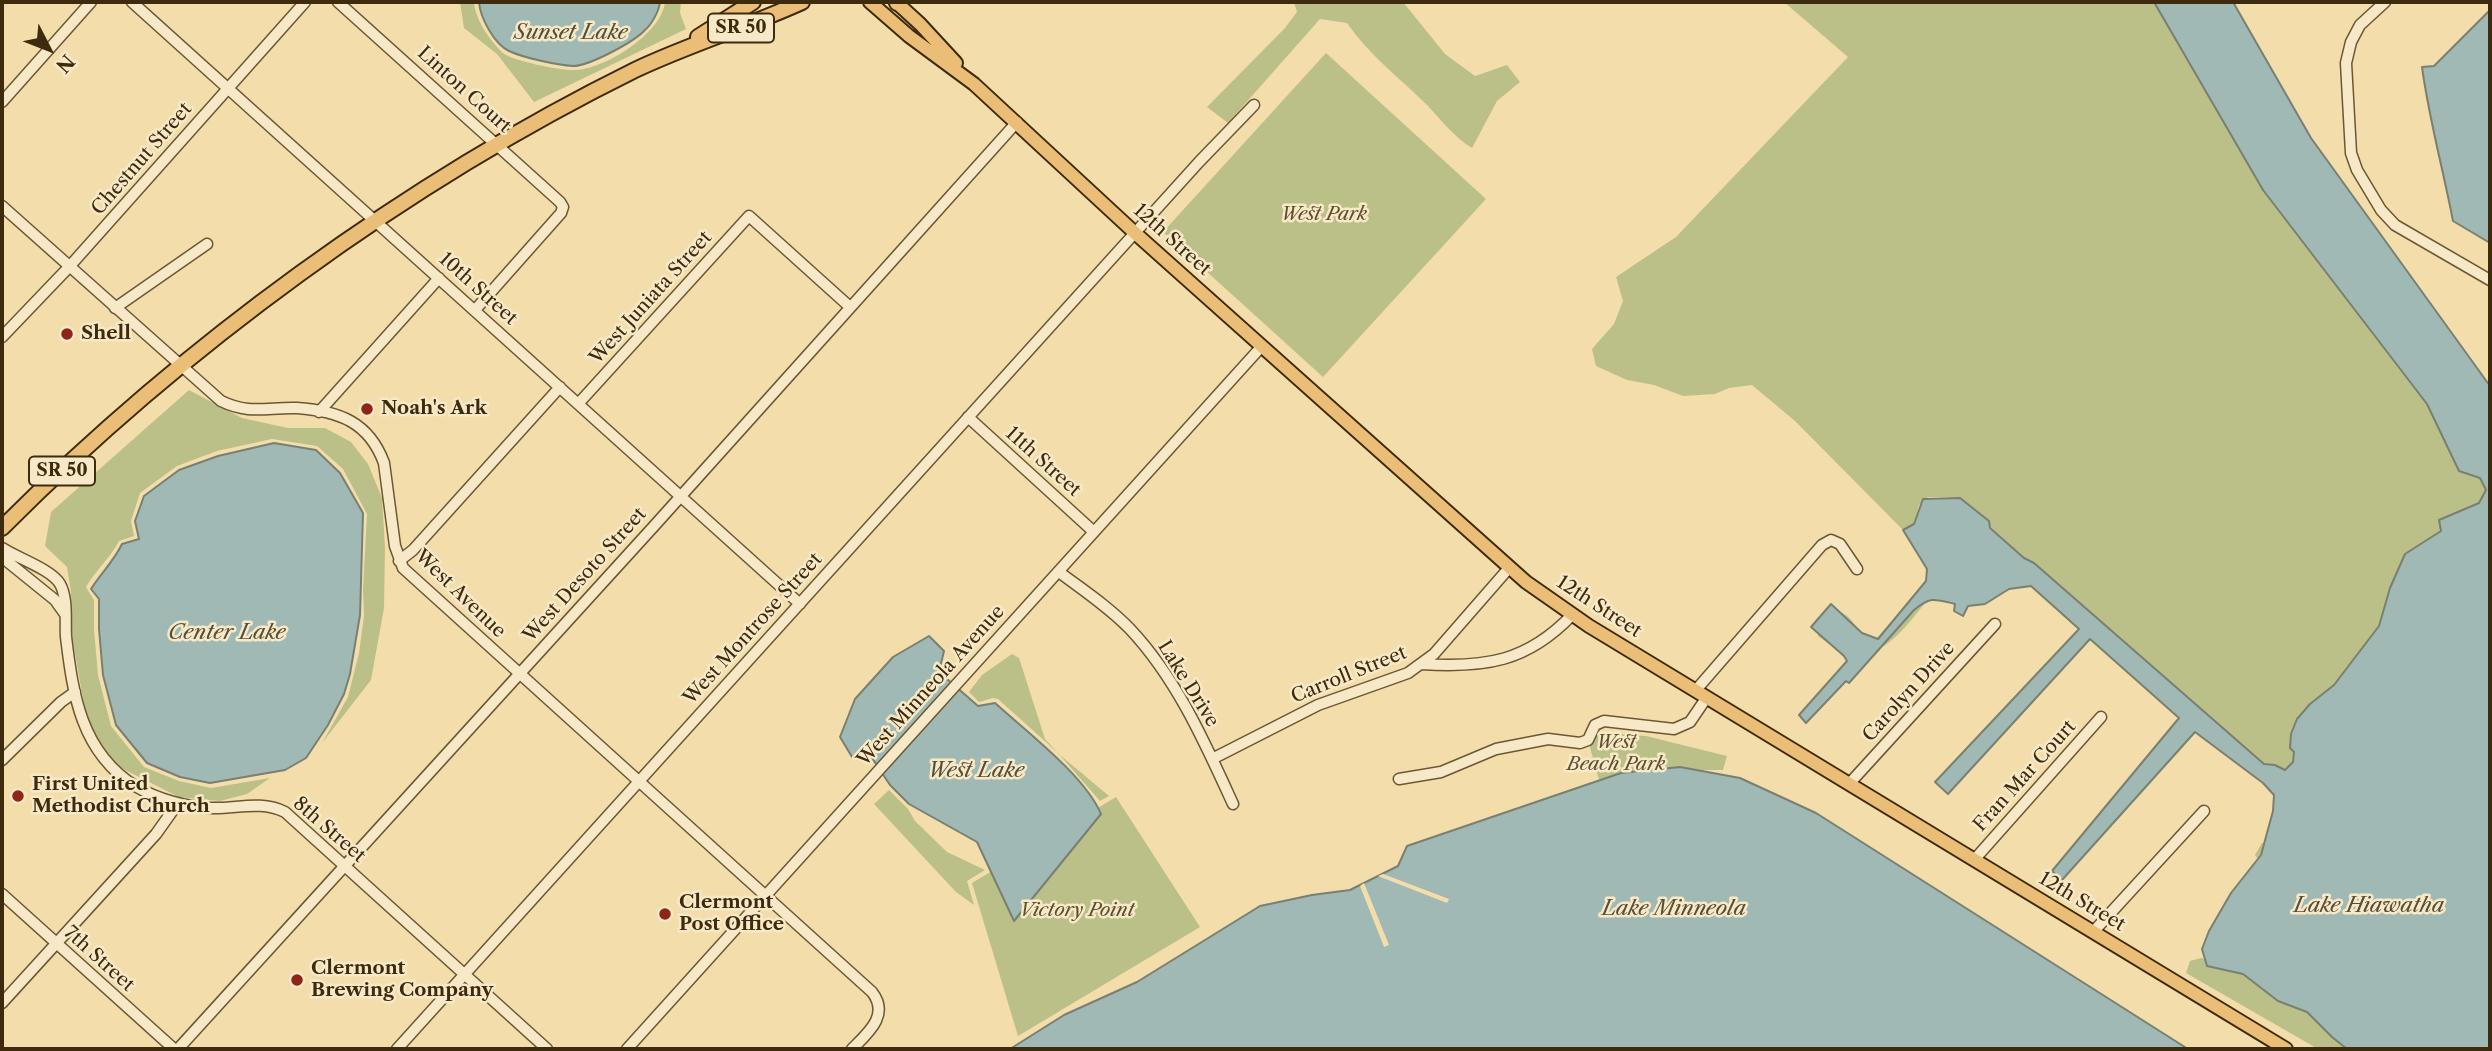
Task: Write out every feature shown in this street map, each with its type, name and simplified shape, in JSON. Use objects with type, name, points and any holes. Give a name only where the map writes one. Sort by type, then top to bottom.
[{"type":"highway","name":"SR 50","points":[[2,528],[90,445],[181,367],[271,297],[377,222],[499,145],[589,94],[678,50],[753,2]]},
{"type":"highway","name":"SR 50","points":[[678,50],[757,22],[802,2]]},
{"type":"main road","name":"12th Street","points":[[870,2],[909,36],[974,84],[1135,233],[1509,568],[1572,615],[2286,1049]]},
{"type":"main road","name":"12th Street","points":[[897,2],[974,84]]},
{"type":"street","points":[[2,102],[91,2]]},
{"type":"street","name":"10th Street","points":[[132,2],[800,604]]},
{"type":"street","name":"Chestnut Street","points":[[2,337],[69,267],[306,2]]},
{"type":"street","name":"Linton Court","points":[[338,2],[561,202],[561,212],[475,310]]},
{"type":"street","points":[[2385,2],[2360,25],[2351,42],[2346,63],[2351,153],[2357,170],[2381,210],[2395,225],[2490,280]]},
{"type":"street","points":[[909,36],[920,24]]},
{"type":"street","name":"West Montrose Street","points":[[397,1049],[1199,162],[1254,105]]},
{"type":"street","name":"West Desoto Street","points":[[176,1049],[520,674],[1017,122]]},
{"type":"street","name":"West Avenue","points":[[2,206],[212,395],[244,410],[298,408],[346,418],[358,425],[373,440],[379,451],[388,483],[399,561],[414,579],[872,992],[879,1005],[877,1022],[852,1049]]},
{"type":"street","name":"West Juniata Street","points":[[578,404],[748,216],[849,307]]},
{"type":"street","points":[[115,308],[207,244]]},
{"type":"street","points":[[319,412],[439,278]]},
{"type":"street","name":"West Minneola Avenue","points":[[627,1049],[1262,346]]},
{"type":"street","points":[[399,561],[413,550],[560,387]]},
{"type":"street","name":"11th Street","points":[[968,417],[1094,532]]},
{"type":"street","points":[[1399,779],[1441,772],[1496,749],[1548,739],[1580,743],[1588,740],[1595,724],[1604,721],[1674,729],[1690,722],[1702,694],[1822,545],[1831,540],[1840,544],[1857,569]]},
{"type":"street","name":"8th Street","points":[[4,550],[8,562],[55,600],[65,614]]},
{"type":"street","name":"8th Street","points":[[4,550],[59,582],[75,692],[87,735],[111,766],[137,787],[178,803],[213,808],[274,806],[299,823],[547,1049]]},
{"type":"street","name":"Carroll Street","points":[[1212,759],[1318,705],[1395,679],[1422,664],[1434,654],[1509,568]]},
{"type":"street","name":"Lake Drive","points":[[1059,572],[1114,614],[1146,648],[1185,706],[1233,804]]},
{"type":"street","points":[[1422,664],[1473,666],[1516,656],[1543,642],[1572,615]]},
{"type":"street","name":"Carolyn Drive","points":[[1849,784],[1995,624]]},
{"type":"street","points":[[2,760],[55,707],[75,692]]},
{"type":"street","name":"Fran Mar Court","points":[[1974,860],[2101,717]]},
{"type":"street","points":[[2,1003],[156,834],[178,803]]},
{"type":"street","points":[[2094,931],[2204,811]]},
{"type":"street","name":"7th Street","points":[[2,894],[176,1049]]},
{"type":"green space","points":[[460,2],[474,2],[484,29],[503,53],[527,62],[560,69],[588,68],[616,56],[654,26],[662,14],[665,2],[681,2],[680,13],[686,29],[534,102],[497,54],[464,28]]},
{"type":"green space","points":[[1294,2],[1403,2],[1445,54],[1475,76],[1507,65],[1520,82],[1497,101],[1472,148],[1454,134],[1375,56],[1347,23],[1320,19],[1228,123],[1207,107],[1285,28],[1297,12]]},
{"type":"green space","points":[[1784,2],[2180,2],[2490,448],[2490,533],[2299,768],[2280,773],[2251,757],[1996,533],[1949,497],[1928,497],[1919,505],[1914,524],[1903,530],[1795,421],[1752,385],[1729,388],[1715,394],[1683,396],[1654,385],[1627,380],[1596,366],[1592,349],[1614,324],[1623,301],[1616,277],[1676,237],[1848,57]]},
{"type":"green space","name":"West Park","points":[[1326,53],[1486,199],[1323,377],[1163,232]]},
{"type":"green space","points":[[189,390],[242,418],[288,428],[325,428],[351,442],[368,464],[382,498],[384,608],[371,680],[322,743],[348,697],[359,653],[364,616],[367,514],[343,469],[317,446],[272,439],[217,451],[177,466],[140,493],[131,521],[134,536],[119,541],[86,587],[94,600],[98,675],[111,726],[144,767],[179,781],[211,788],[270,778],[247,794],[220,801],[179,797],[119,767],[102,749],[87,721],[72,637],[71,592],[67,567],[45,546],[51,512]]},
{"type":"green space","points":[[1926,582],[1929,598],[1898,634],[1871,653],[1859,658],[1836,649],[1818,636],[1816,619],[1838,612],[1854,623],[1863,637],[1877,638]]},
{"type":"green space","points":[[1012,654],[1019,658],[1045,739],[1109,796],[1100,801],[1057,752],[998,699],[979,702],[969,692],[982,675]]},
{"type":"green space","name":"West Beach Park","points":[[1590,732],[1646,736],[1727,756],[1723,770],[1645,771],[1599,780],[1588,740]]},
{"type":"green space","points":[[889,790],[908,809],[915,821],[947,852],[985,870],[967,881],[974,905],[956,892],[874,804]]},
{"type":"green space","name":"Victory Point","points":[[1116,797],[1200,927],[1018,1036],[972,883]]},
{"type":"green space","points":[[2262,843],[2271,843],[2395,1049],[2318,1049],[2186,973],[2190,961],[2201,958],[2213,960],[2263,865],[2255,855]]},
{"type":"water","name":"Sunset Lake","points":[[479,2],[660,2],[653,21],[639,35],[600,58],[573,66],[532,59],[503,48],[489,30]]},
{"type":"water","name":"Lake Hiawatha","points":[[2154,2],[2233,2],[2311,138],[2490,386],[2490,1049],[2347,1049],[2307,1012],[2278,1001],[2243,974],[2207,966],[2202,949],[2209,931],[2231,893],[2261,855],[2273,811],[2274,795],[2263,783],[2195,732],[2062,880],[2052,871],[2179,718],[2090,639],[1948,794],[1935,782],[2079,629],[2031,586],[2009,589],[1985,604],[1968,606],[1963,616],[1954,611],[1955,604],[1938,600],[1925,602],[1914,610],[1849,683],[1846,681],[1806,723],[1799,715],[1847,661],[1811,627],[1831,604],[1862,633],[1878,639],[1926,581],[1927,569],[1903,530],[1914,524],[1923,499],[1960,498],[1989,521],[1990,528],[2024,558],[2034,563],[2264,764],[2285,770],[2293,762],[2291,734],[2297,719],[2310,704],[2334,685],[2379,626],[2390,588],[2405,554],[2441,531],[2439,520],[2479,503],[2486,490],[2480,478],[2459,471],[2427,404],[2263,190]]},
{"type":"water","points":[[2490,10],[2490,243],[2453,221],[2422,67],[2434,66]]},
{"type":"water","name":"Center Lake","points":[[274,443],[316,450],[340,473],[363,513],[360,615],[350,674],[344,694],[328,725],[306,758],[285,770],[210,783],[180,777],[147,763],[116,725],[103,675],[99,599],[91,589],[122,544],[139,539],[135,521],[144,496],[179,470],[218,456]]},
{"type":"water","name":"West Lake","points":[[929,636],[944,651],[939,672],[978,706],[995,703],[1069,770],[1101,814],[1014,921],[977,842],[909,804],[890,785],[870,755],[863,761],[852,757],[840,737],[855,699],[893,657]]},
{"type":"water","name":"Lake Minneola","points":[[1680,767],[1740,778],[1816,813],[2188,1049],[1010,1049],[1064,1015],[1137,982],[1260,906],[1350,890],[1398,866],[1407,846],[1621,773]]},
{"type":"pier","points":[[1383,874],[1449,899],[1447,903],[1378,876]]},
{"type":"pier","points":[[1364,883],[1389,945],[1384,947],[1360,886]]},
{"type":"place","name":"Shell","points":[[67,334]]},
{"type":"place","name":"Noah's Ark","points":[[367,409]]},
{"type":"place","name":"First United Methodist Church","points":[[18,796]]},
{"type":"place","name":"Clermont Post Office","points":[[665,914]]},
{"type":"place","name":"Clermont Brewing Company","points":[[297,980]]}]
